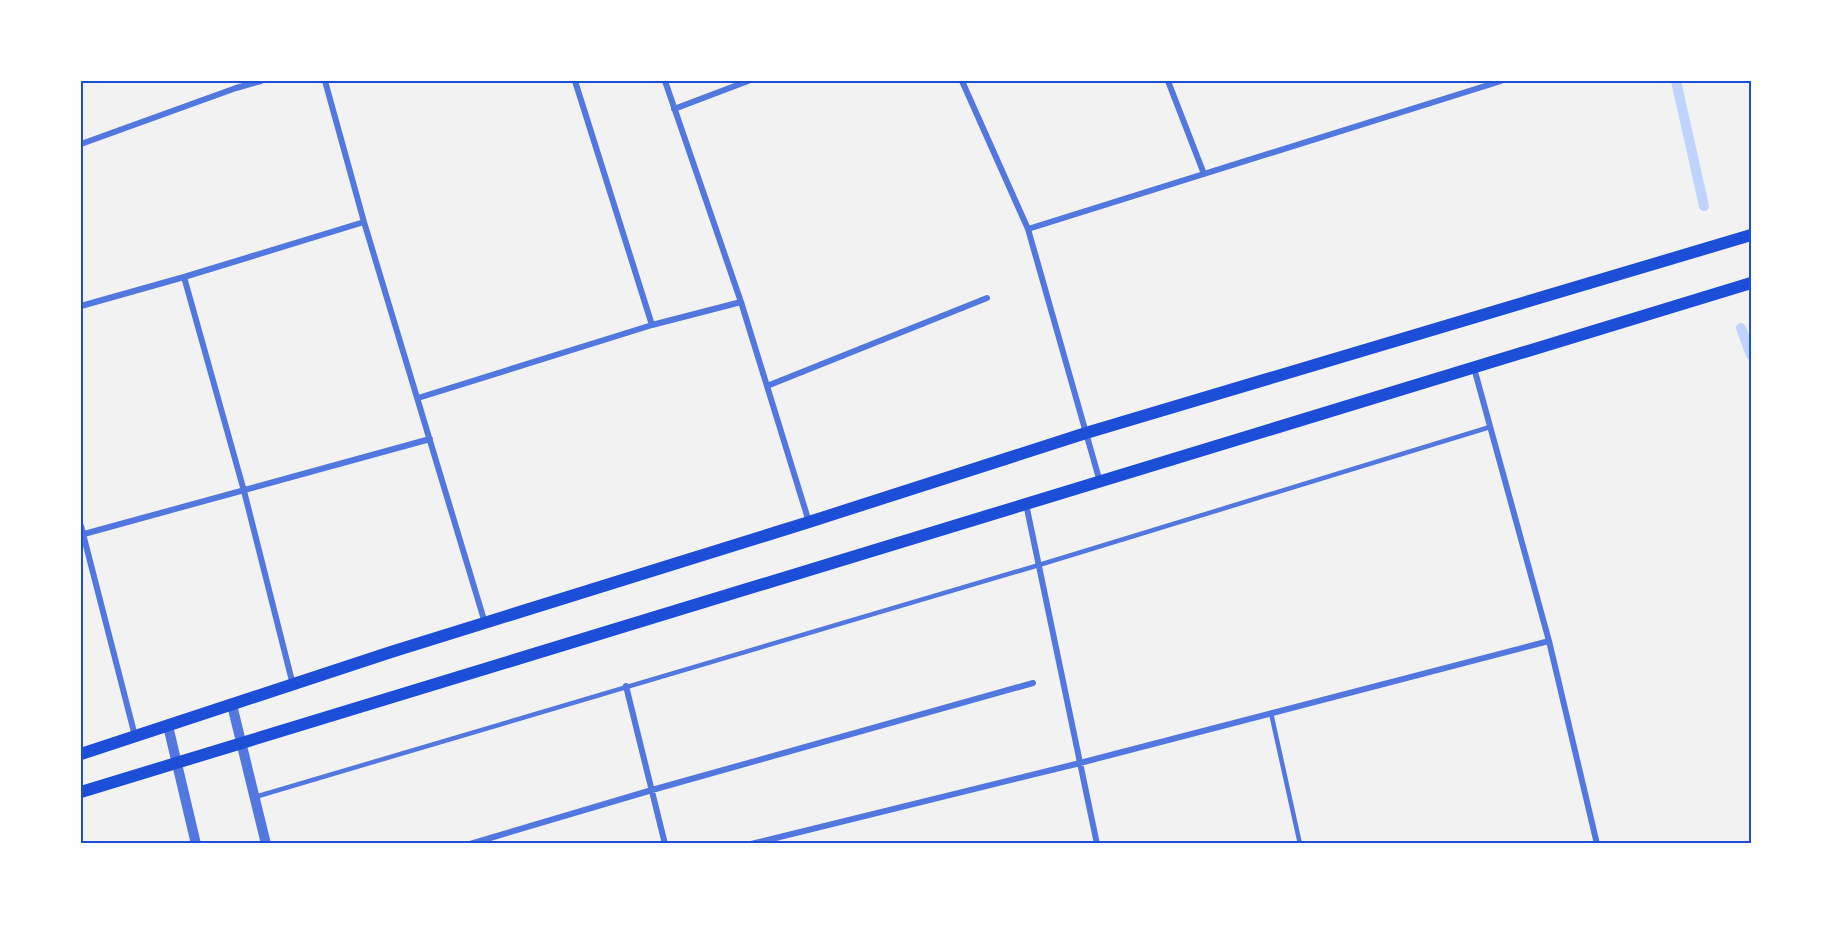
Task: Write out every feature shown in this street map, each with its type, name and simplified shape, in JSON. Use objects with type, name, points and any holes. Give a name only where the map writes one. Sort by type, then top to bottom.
[{"type":"main road","points":[[81,754],[485,622],[809,522],[1086,433],[1751,236]]},
{"type":"main road","points":[[81,792],[1751,283]]},
{"type":"street","points":[[81,144],[236,84],[261,81]]},
{"type":"street","points":[[325,81],[363,222],[485,622]]},
{"type":"street","points":[[575,81],[652,325]]},
{"type":"street","points":[[665,81],[741,302],[809,522]]},
{"type":"street","points":[[674,110],[747,81]]},
{"type":"street","points":[[962,81],[1028,229],[1100,482]]},
{"type":"street","points":[[1168,81],[1204,174]]},
{"type":"street","points":[[1028,229],[1501,81]]},
{"type":"street","points":[[81,306],[363,222]]},
{"type":"street","points":[[184,277],[244,491],[293,684]]},
{"type":"street","points":[[767,386],[987,298]]},
{"type":"street","points":[[418,398],[652,325],[741,302]]},
{"type":"street","points":[[1474,368],[1549,641],[1597,844]]},
{"type":"street","points":[[84,534],[430,439]]},
{"type":"street","points":[[1026,504],[1097,844]]},
{"type":"street","points":[[81,526],[135,736]]},
{"type":"street","points":[[751,844],[1080,763],[1549,641]]},
{"type":"street","points":[[470,844],[652,790],[1033,683]]},
{"type":"street","points":[[626,686],[664,844]]},
{"type":"street","points":[[232,705],[266,844]]},
{"type":"street","points":[[168,726],[196,844]]},
{"type":"lane","points":[[255,797],[1039,565],[1490,427]]},
{"type":"lane","points":[[1271,713],[1300,844]]},
{"type":"waterway","points":[[1676,81],[1704,206]]},
{"type":"waterway","points":[[1741,328],[1751,355]]}]
